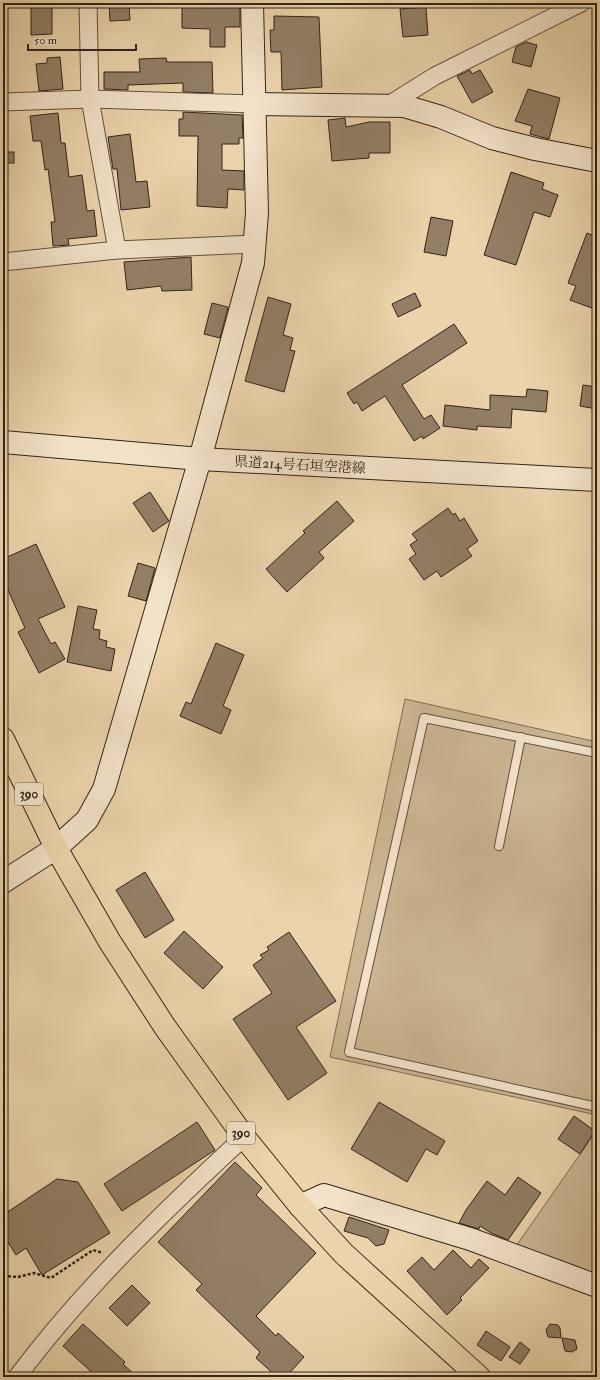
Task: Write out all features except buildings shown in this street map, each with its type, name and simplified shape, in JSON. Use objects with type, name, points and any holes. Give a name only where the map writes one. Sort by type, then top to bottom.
[{"type":"highway","name":"390","points":[[3,739],[56,848],[110,942],[164,1028],[244,1137],[300,1206],[344,1254],[479,1377]]},
{"type":"street","points":[[88,3],[90,99],[117,250]]},
{"type":"street","points":[[3,882],[56,848],[87,820],[104,788],[200,460],[253,263],[257,213],[252,3]]},
{"type":"street","points":[[387,106],[435,76],[581,3]]},
{"type":"street","points":[[3,102],[90,99],[255,104],[404,106],[441,117],[492,138],[535,149],[597,161]]},
{"type":"street","points":[[3,262],[117,250],[255,244]]},
{"type":"street","name":"県道214号石垣空港線","points":[[3,442],[200,460],[597,480]]},
{"type":"street","points":[[16,1377],[47,1337],[119,1257],[244,1137]]},
{"type":"street","points":[[300,1206],[324,1195],[470,1239],[597,1286]]},
{"type":"lane","points":[[597,753],[424,718],[349,1052],[597,1107]]},
{"type":"lane","points":[[499,846],[521,737]]},
{"type":"path","points":[[3,1276],[18,1277],[34,1273],[51,1278],[93,1250],[119,1257]]},
{"type":"shaded area","points":[[405,699],[597,742],[597,1115],[330,1057]]},
{"type":"shaded area","points":[[597,1130],[597,1279],[514,1249]]}]
